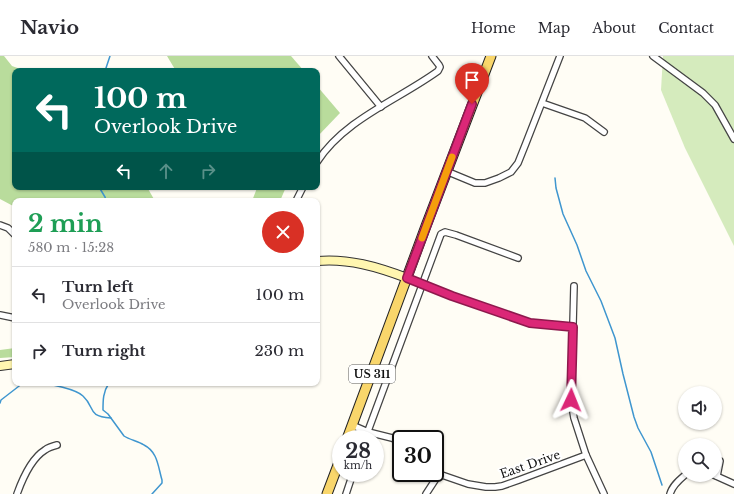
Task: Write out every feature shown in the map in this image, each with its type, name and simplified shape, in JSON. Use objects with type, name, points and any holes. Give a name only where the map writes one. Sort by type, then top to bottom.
[{"type":"main road","name":"US 311","points":[[351,430],[446,171],[491,56]]},
{"type":"main road","points":[[327,494],[332,480]]},
{"type":"street","points":[[338,56],[381,107]]},
{"type":"street","points":[[320,158],[328,147],[359,121],[438,71],[440,67],[439,64],[432,56]]},
{"type":"street","points":[[446,171],[475,183],[485,183],[511,172],[518,163],[560,56]]},
{"type":"street","points":[[653,56],[703,93],[714,104],[734,139]]},
{"type":"street","points":[[542,102],[585,118],[604,132]]},
{"type":"street","points":[[0,225],[12,231]]},
{"type":"street","points":[[369,430],[440,236],[446,232],[518,258]]},
{"type":"street","points":[[320,260],[356,262],[407,278],[452,296],[530,323],[573,327]]},
{"type":"street","points":[[574,286],[571,400],[574,418],[586,455],[604,494]]},
{"type":"street","points":[[0,315],[12,317]]},
{"type":"street","points":[[0,366],[12,364]]},
{"type":"street","points":[[352,425],[363,430]]},
{"type":"street","points":[[17,494],[27,473],[38,456],[47,448],[57,445]]},
{"type":"street","name":"East Drive","points":[[444,475],[476,486],[495,487],[520,480],[586,455]]},
{"type":"street","points":[[722,479],[734,484]]},
{"type":"street","points":[[346,494],[350,482]]},
{"type":"street","points":[[426,494],[432,482]]},
{"type":"street","points":[[670,494],[678,482]]},
{"type":"green space","points":[[0,56],[4,56],[12,66],[18,68],[12,68],[12,190],[149,190],[153,198],[12,198],[12,205],[0,199]]},
{"type":"green space","points":[[167,56],[291,56],[301,68],[174,68]]},
{"type":"green space","points":[[663,56],[734,56],[734,246],[685,148],[661,90]]},
{"type":"green space","points":[[320,90],[340,113],[320,134]]},
{"type":"green space","points":[[256,190],[285,190],[281,198],[253,198]]},
{"type":"green space","points":[[12,348],[12,357],[0,358],[0,350]]},
{"type":"waterway","points":[[106,68],[110,56]]},
{"type":"waterway","points":[[555,178],[563,214],[577,245],[586,271],[601,301],[615,338],[634,417],[638,428],[651,452],[662,485]]},
{"type":"waterway","points":[[101,190],[105,198]]},
{"type":"waterway","points":[[0,403],[1,400],[19,386]]},
{"type":"waterway","points":[[59,386],[80,393],[87,400],[92,411],[103,417],[111,418]]},
{"type":"waterway","points":[[107,386],[104,393],[103,410],[108,414],[124,436],[149,448],[157,460],[162,483],[152,494]]},
{"type":"slow traffic","points":[[422,238],[452,157]]},
{"type":"route","points":[[472,104],[407,278],[452,296],[530,323],[573,327],[571,400]]}]
